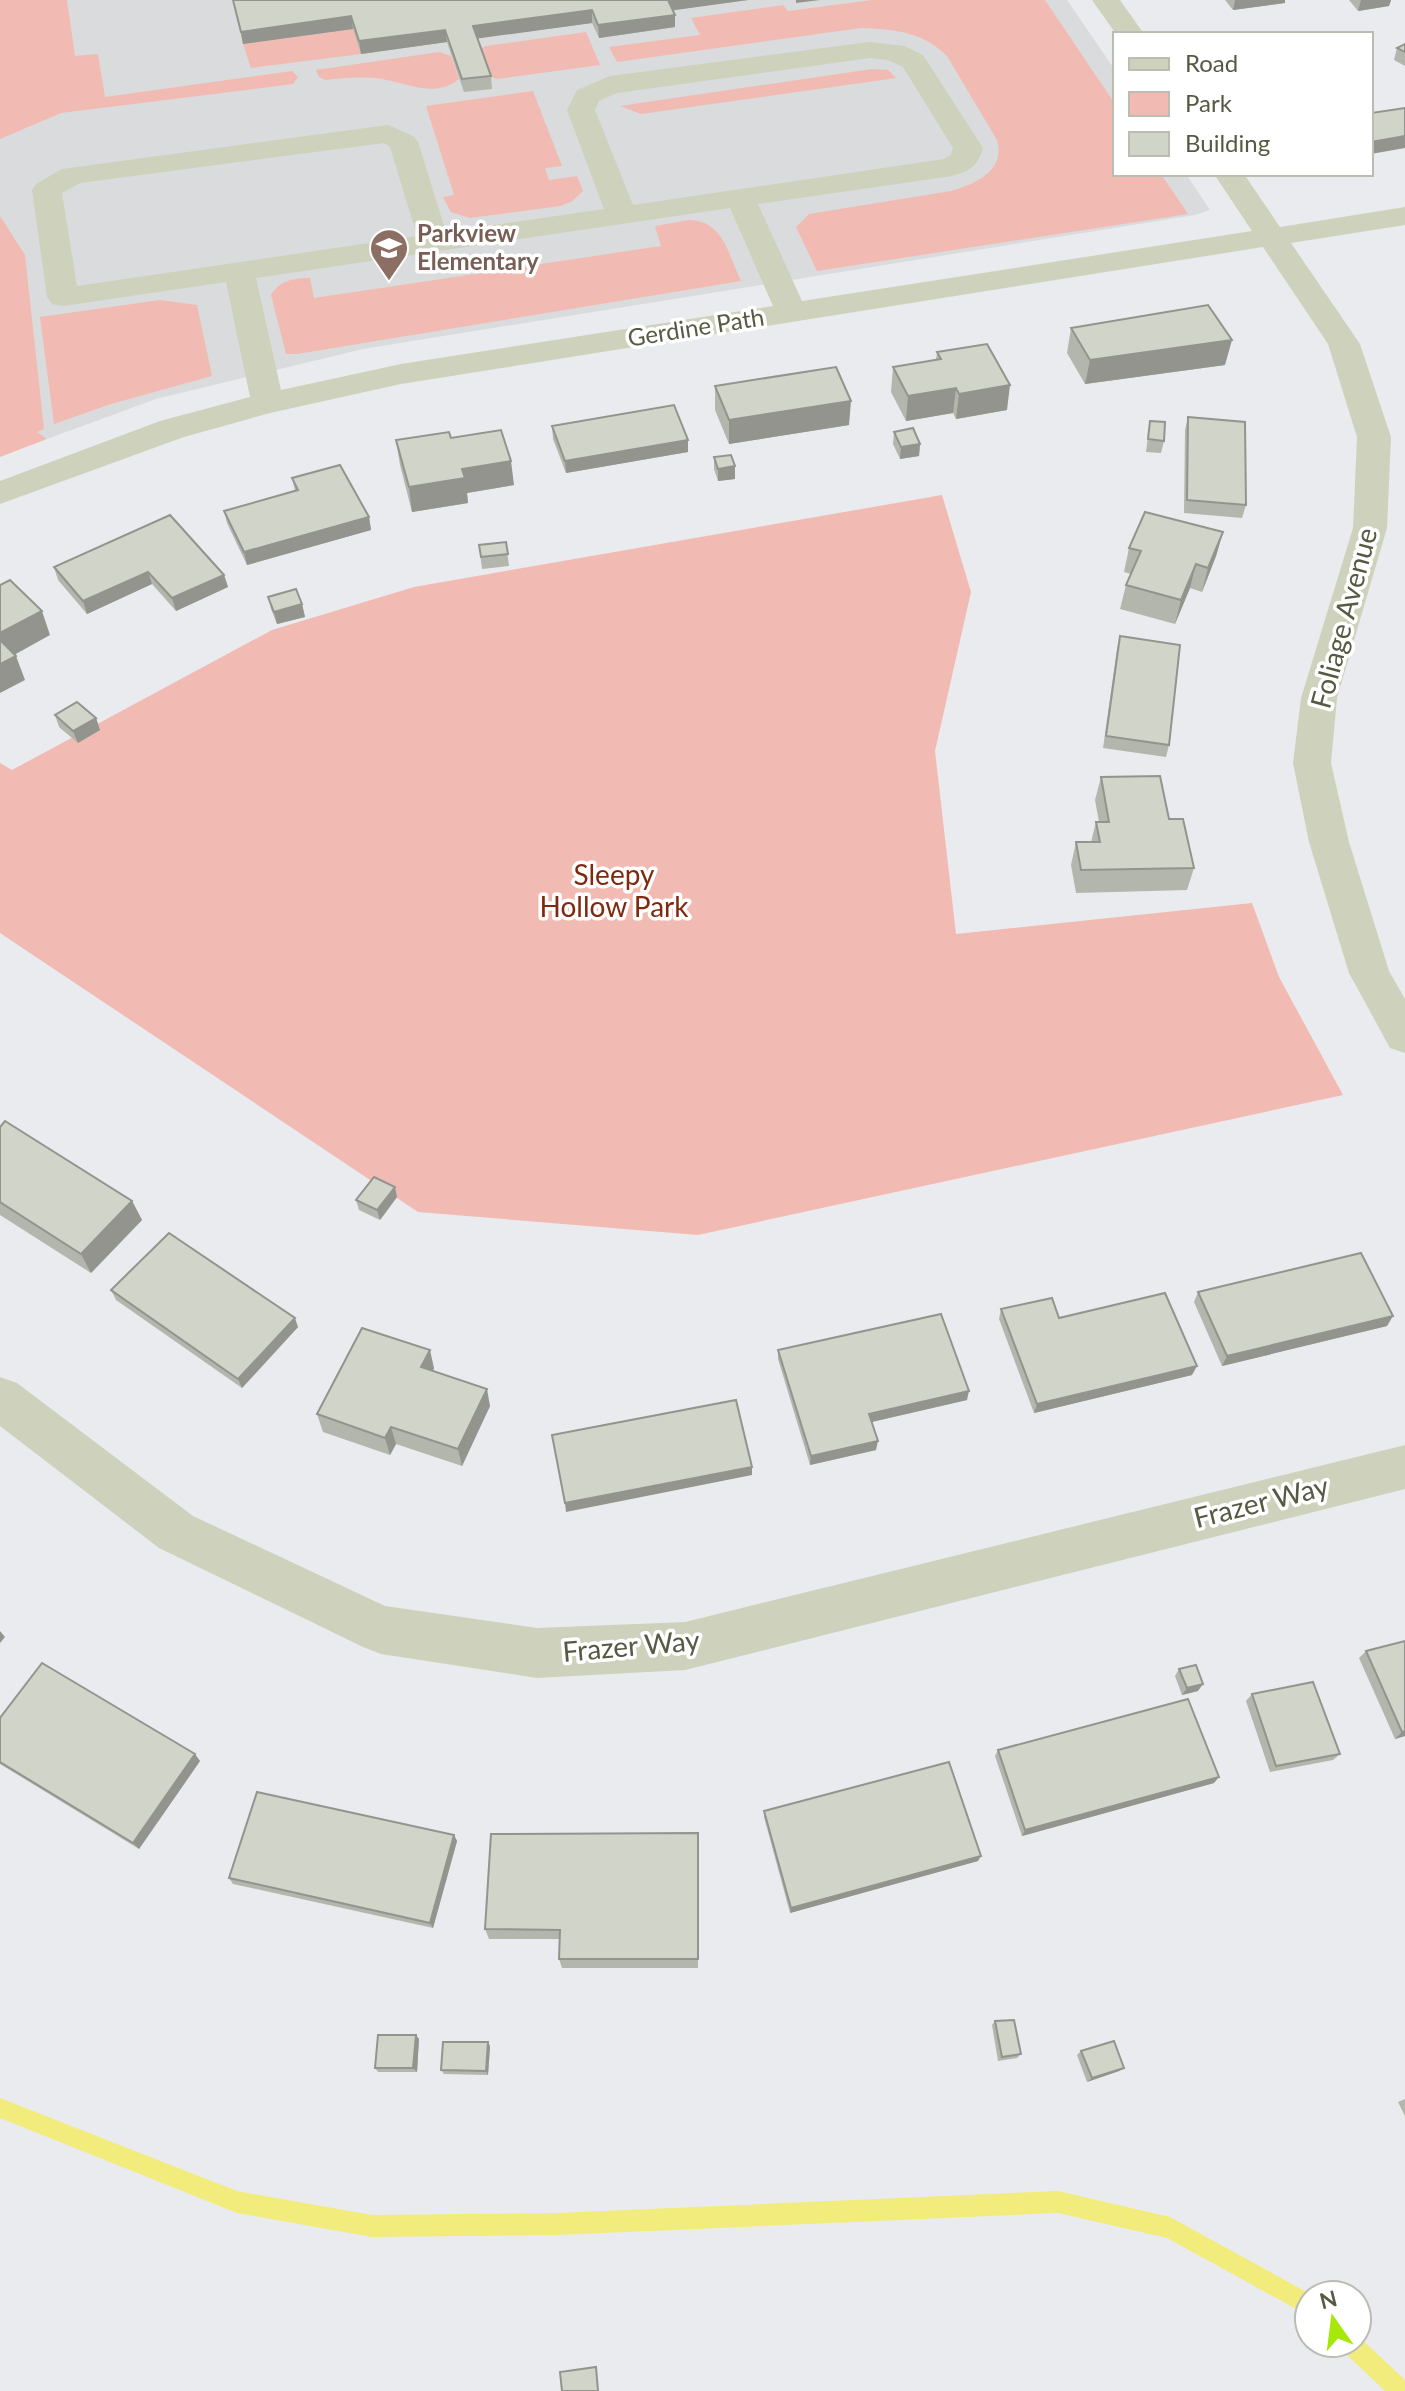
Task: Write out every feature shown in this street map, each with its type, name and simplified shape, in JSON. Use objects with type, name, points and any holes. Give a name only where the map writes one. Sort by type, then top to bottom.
[{"type":"street","points":[[1106,0],[1129,32]]},
{"type":"street","points":[[434,243],[403,142],[388,134],[72,175],[47,190],[63,297],[239,271],[434,243],[952,167],[965,160],[968,148],[913,61],[894,52],[870,50],[610,85],[587,96],[581,110],[622,215]]},
{"type":"street","name":"Foliage Avenue","points":[[1230,176],[1344,344],[1374,437],[1370,528],[1319,698],[1312,763],[1329,842],[1369,973],[1405,1036]]},
{"type":"street","points":[[740,198],[792,314]]},
{"type":"street","name":"Gerdine Path","points":[[0,493],[172,429],[268,403],[401,374],[1405,216]]},
{"type":"street","points":[[239,271],[268,403]]},
{"type":"street","name":"Frazer Way","points":[[0,1398],[176,1532],[381,1630],[537,1653],[685,1646],[1405,1467]]},
{"type":"shaded area","name":"Parkview Elementary","points":[[0,0],[1067,0],[1113,67],[1113,176],[1187,176],[1210,210],[1195,215],[363,349],[156,399],[47,439],[0,408]]},
{"type":"green space","points":[[0,0],[67,0],[75,56],[98,54],[105,97],[292,71],[298,77],[293,84],[61,113],[0,139]]},
{"type":"green space","points":[[872,0],[1045,0],[1113,101],[1113,176],[1162,176],[1188,214],[817,271],[796,227],[809,214],[951,191],[986,174],[993,168],[999,151],[997,140],[947,56],[928,42],[907,33],[861,28],[617,62],[609,47],[700,35],[691,18],[783,5],[788,11]]},
{"type":"green space","points":[[353,29],[361,54],[251,68],[243,44]]},
{"type":"green space","points":[[586,32],[600,65],[497,79],[488,76],[478,50],[486,46]]},
{"type":"green space","points":[[439,52],[451,56],[459,79],[439,88],[418,88],[375,78],[325,80],[319,77],[316,70]]},
{"type":"green space","points":[[872,69],[888,70],[896,78],[641,114],[620,106]]},
{"type":"green space","points":[[533,91],[562,166],[545,168],[549,180],[577,176],[583,191],[571,202],[560,206],[470,218],[451,212],[443,197],[454,195],[426,106]]},
{"type":"green space","points":[[0,216],[25,255],[44,429],[37,432],[47,439],[0,457]]},
{"type":"green space","points":[[689,220],[710,226],[717,233],[741,281],[286,354],[271,295],[288,281],[310,278],[314,298],[661,246],[655,226]]},
{"type":"green space","points":[[160,300],[197,305],[212,376],[111,404],[54,424],[40,317]]},
{"type":"green space","name":"Sleepy Hollow Park","points":[[942,495],[971,592],[935,751],[956,934],[1252,903],[1279,977],[1343,1095],[698,1235],[418,1212],[0,933],[0,763],[12,770],[272,630],[414,587]]},
{"type":"building","points":[[233,0],[668,0],[675,15],[598,25],[592,10],[473,26],[491,76],[462,79],[445,30],[359,41],[351,16],[241,32]]},
{"type":"building","points":[[1405,108],[1405,136],[1373,142],[1373,113]]},
{"type":"building","points":[[1208,305],[1232,340],[1090,360],[1071,328]]},
{"type":"building","points":[[987,344],[1010,385],[959,394],[956,388],[908,396],[893,367],[941,359],[937,352]]},
{"type":"building","points":[[836,367],[851,401],[729,420],[715,386]]},
{"type":"building","points":[[674,405],[688,440],[565,461],[552,426]]},
{"type":"building","points":[[1188,417],[1245,422],[1246,505],[1187,500]]},
{"type":"building","points":[[1150,421],[1165,422],[1164,441],[1148,439]]},
{"type":"building","points":[[913,428],[920,444],[901,447],[894,432]]},
{"type":"building","points":[[501,430],[511,461],[462,469],[465,478],[409,487],[396,440],[449,432],[451,438]]},
{"type":"building","points":[[731,455],[735,466],[718,469],[714,457]]},
{"type":"building","points":[[340,465],[369,517],[244,552],[224,511],[298,490],[292,478]]},
{"type":"building","points":[[1145,512],[1223,532],[1208,568],[1196,564],[1181,600],[1126,585],[1141,551],[1129,548]]},
{"type":"building","points":[[170,515],[224,575],[172,598],[148,572],[83,601],[54,567]]},
{"type":"building","points":[[506,542],[508,554],[481,557],[479,545]]},
{"type":"building","points":[[10,580],[42,611],[0,633],[0,585]]},
{"type":"building","points":[[296,589],[302,604],[274,612],[268,597]]},
{"type":"building","points":[[1120,636],[1180,645],[1169,745],[1106,736]]},
{"type":"building","points":[[0,640],[16,656],[0,664]]},
{"type":"building","points":[[77,702],[96,718],[73,731],[55,715]]},
{"type":"building","points":[[1160,776],[1169,819],[1183,819],[1194,868],[1081,870],[1076,842],[1100,842],[1096,822],[1109,822],[1101,777]]},
{"type":"building","points":[[5,1121],[132,1201],[81,1254],[0,1202],[0,1127]]},
{"type":"building","points":[[374,1177],[395,1187],[377,1210],[356,1200]]},
{"type":"building","points":[[169,1233],[295,1318],[238,1379],[111,1290]]},
{"type":"building","points":[[1361,1253],[1393,1316],[1227,1356],[1198,1292]]},
{"type":"building","points":[[1165,1293],[1197,1366],[1037,1404],[1001,1309],[1052,1298],[1059,1318]]},
{"type":"building","points":[[941,1314],[969,1391],[869,1414],[878,1441],[811,1456],[778,1350]]},
{"type":"building","points":[[362,1328],[430,1350],[421,1367],[487,1389],[458,1449],[391,1427],[385,1438],[317,1414]]},
{"type":"building","points":[[736,1400],[752,1467],[565,1503],[552,1435]]},
{"type":"building","points":[[1405,1641],[1405,1731],[1402,1732],[1366,1651]]},
{"type":"building","points":[[42,1663],[195,1754],[133,1843],[0,1762],[0,1718]]},
{"type":"building","points":[[1196,1665],[1203,1684],[1187,1688],[1179,1669]]},
{"type":"building","points":[[1313,1682],[1340,1754],[1276,1766],[1252,1694]]},
{"type":"building","points":[[1188,1699],[1219,1777],[1025,1830],[998,1750]]},
{"type":"building","points":[[949,1762],[981,1856],[791,1908],[764,1811]]},
{"type":"building","points":[[257,1792],[454,1835],[430,1923],[229,1878]]},
{"type":"building","points":[[698,1833],[698,1959],[559,1959],[560,1930],[485,1929],[491,1834]]},
{"type":"building","points":[[1014,2020],[1021,2054],[1002,2057],[995,2021]]},
{"type":"building","points":[[378,2035],[416,2035],[413,2068],[375,2068]]},
{"type":"building","points":[[1114,2041],[1124,2068],[1092,2078],[1081,2051]]},
{"type":"building","points":[[443,2042],[488,2042],[486,2071],[441,2070]]},
{"type":"building","points":[[596,2367],[598,2391],[562,2391],[560,2372]]},
{"type":"waterway","points":[[0,2108],[237,2202],[372,2226],[557,2224],[1058,2202],[1170,2228],[1293,2296]]},
{"type":"waterway","points":[[1368,2359],[1401,2391]]},
{"type":"place","name":"Parkview Elementary","points":[[389,282]]}]
